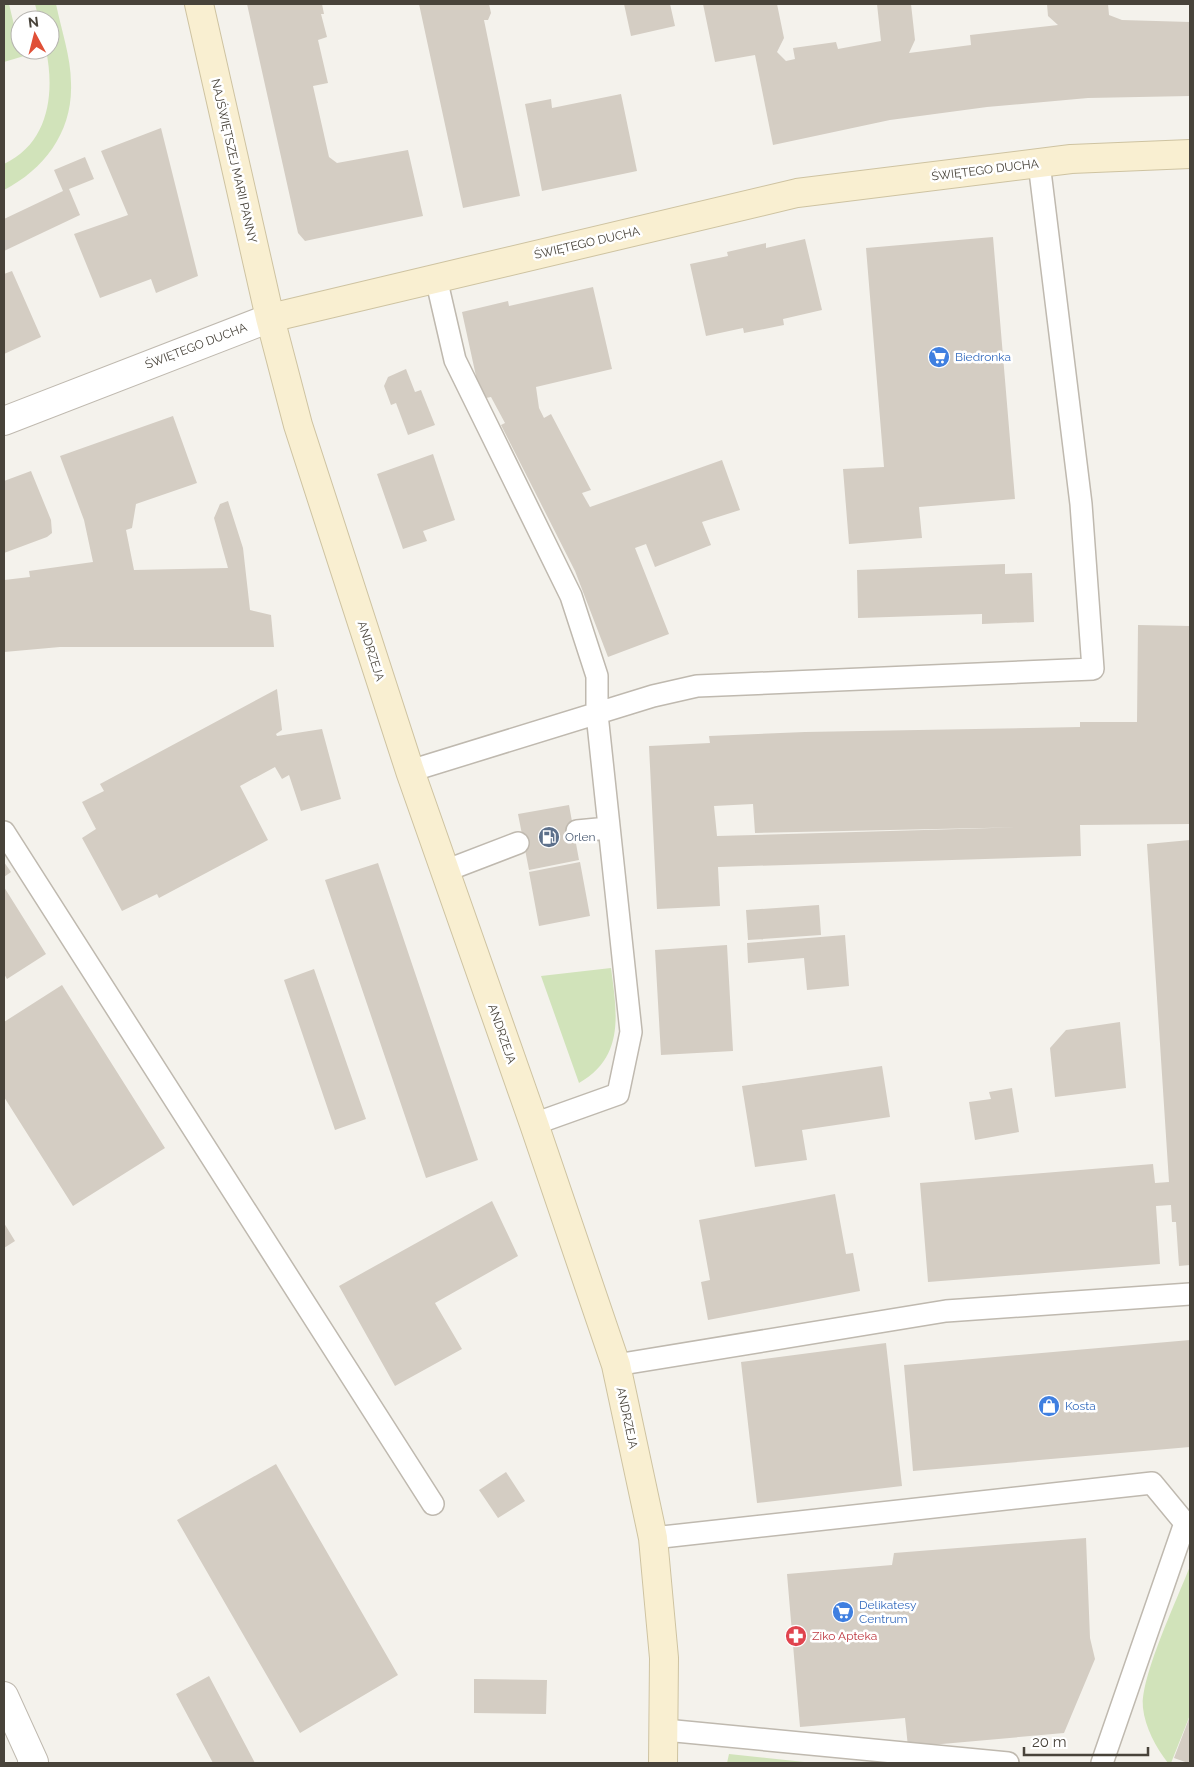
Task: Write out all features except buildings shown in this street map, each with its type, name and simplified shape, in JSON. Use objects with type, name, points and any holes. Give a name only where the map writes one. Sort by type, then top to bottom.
[{"type":"street","name":"NAJŚWIĘTSZEJ MARII PANNY","points":[[199,4],[270,318]]},
{"type":"street","name":"ŚWIĘTEGO DUCHA","points":[[4,421],[270,318],[797,193],[1071,159],[1190,154]]},
{"type":"street","name":"ANDRZEJA","points":[[270,318],[298,425],[410,771],[616,1365],[653,1538],[664,1658],[665,1730],[663,1763]]},
{"type":"street","points":[[4,1696],[34,1762],[32,1763]]},
{"type":"lane","points":[[410,771],[653,696],[696,686],[1093,669],[1081,504],[1039,163]]},
{"type":"lane","points":[[436,278],[455,360],[570,596],[597,676],[597,714],[631,1032],[618,1094],[534,1124]]},
{"type":"lane","points":[[577,831],[608,828]]},
{"type":"lane","points":[[4,832],[434,1504]]},
{"type":"lane","points":[[445,871],[518,843]]},
{"type":"lane","points":[[616,1365],[946,1311],[1190,1294]]},
{"type":"lane","points":[[653,1538],[1152,1484],[1186,1523],[1102,1763]]},
{"type":"lane","points":[[665,1730],[1008,1763]]},
{"type":"green space","points":[[4,4],[9,4],[11,60],[4,62]]},
{"type":"green space","points":[[35,4],[56,4],[57,10],[36,10]]},
{"type":"green space","points":[[60,21],[69,63],[71,83],[67,117],[54,147],[44,160],[19,181],[4,190],[4,164],[19,155],[31,143],[45,115],[49,99],[48,60],[60,60]]},
{"type":"green space","points":[[611,968],[616,1017],[611,1047],[604,1060],[594,1072],[579,1083],[541,976]]},
{"type":"green space","points":[[1190,1566],[1190,1715],[1171,1763],[1168,1763],[1159,1751],[1149,1730],[1143,1708],[1144,1694],[1153,1658]]},
{"type":"green space","points":[[729,1754],[814,1763],[727,1763]]},
{"type":"place","name":"Biedronka","points":[[939,357]]},
{"type":"place","name":"Orlen","points":[[549,837]]},
{"type":"place","name":"Kosta","points":[[1049,1406]]},
{"type":"place","name":"Delikatesy Centrum","points":[[843,1612]]},
{"type":"place","name":"Ziko Apteka","points":[[796,1636]]}]
